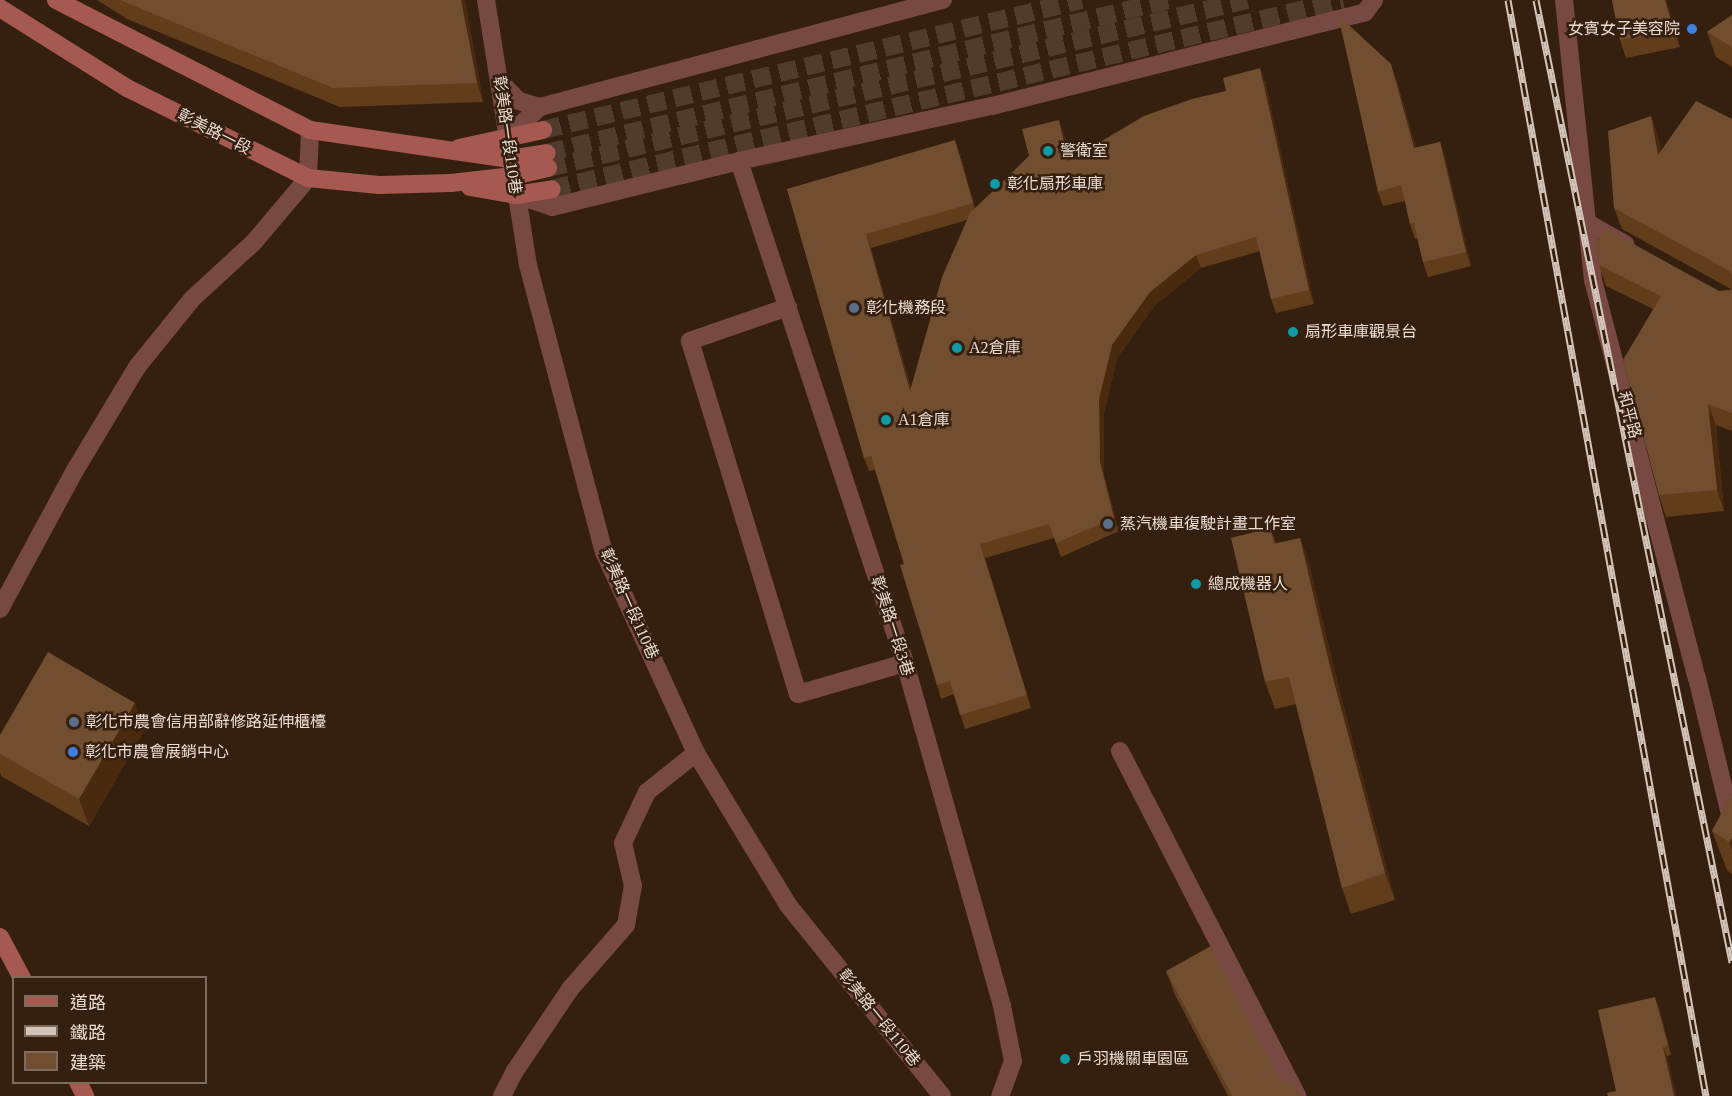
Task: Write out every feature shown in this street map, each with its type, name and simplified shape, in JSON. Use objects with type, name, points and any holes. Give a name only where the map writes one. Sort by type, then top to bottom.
[{"type":"street","name":"彰美路一段","points":[[56,0],[310,130],[453,150],[511,168]]},
{"type":"street","name":"彰美路一段110巷","points":[[486,0],[528,265],[604,552],[696,753],[788,905],[942,1096]]},
{"type":"street","points":[[508,136],[540,107],[943,0]]},
{"type":"street","points":[[523,233],[533,215],[552,198],[739,161],[992,106],[1365,12],[1374,0]]},
{"type":"street","name":"和平路","points":[[1564,0],[1593,280],[1697,678],[1732,824]]},
{"type":"street","name":"彰美路一段","points":[[0,8],[127,88],[308,178],[379,185],[451,183],[516,195],[552,198]]},
{"type":"street","points":[[500,82],[519,101],[540,107]]},
{"type":"street","points":[[0,609],[74,472],[137,367],[192,299],[254,242],[308,178],[310,130]]},
{"type":"street","name":"彰美路一段","points":[[453,150],[543,130]]},
{"type":"street","name":"彰美路一段","points":[[451,183],[548,161]]},
{"type":"street","name":"彰美路一段3巷","points":[[739,161],[905,663],[1002,1006],[1013,1061],[1000,1096]]},
{"type":"street","points":[[1586,222],[1638,251]]},
{"type":"street","points":[[788,307],[690,341],[798,694],[905,663]]},
{"type":"street","points":[[1120,751],[1228,966],[1297,1096]]},
{"type":"street","points":[[502,1096],[515,1071],[570,989],[626,925],[633,886],[623,843],[647,792],[696,753]]},
{"type":"street","points":[[0,937],[21,976]]},
{"type":"building","points":[[120,0],[461,0],[477,83],[333,88]]},
{"type":"building","points":[[1612,0],[1665,0],[1673,29],[1620,40]]},
{"type":"building","points":[[1338,15],[1391,64],[1414,148],[1440,142],[1466,252],[1423,262],[1414,223],[1410,224],[1401,185],[1378,192]]},
{"type":"building","points":[[1732,15],[1732,47],[1707,32]]},
{"type":"building","points":[[1260,68],[1309,290],[1271,299],[1256,237],[1196,255],[1150,292],[1112,345],[1099,399],[1100,462],[1114,518],[1056,543],[1049,524],[980,544],[1027,695],[960,715],[950,681],[937,685],[900,565],[904,564],[871,456],[864,458],[787,189],[955,140],[973,203],[866,234],[910,391],[942,277],[970,213],[1029,156],[1022,129],[1059,120],[1068,161],[1144,116],[1192,99],[1226,91],[1223,78]]},
{"type":"building","points":[[1696,101],[1732,119],[1732,275],[1730,271],[1614,208],[1608,131],[1651,116],[1658,155]]},
{"type":"building","points":[[1606,229],[1719,291],[1731,290],[1732,287],[1732,413],[1708,404],[1717,490],[1659,495],[1623,360],[1661,296],[1599,265],[1595,244]]},
{"type":"building","points":[[1270,528],[1274,544],[1300,538],[1330,667],[1385,873],[1342,888],[1289,677],[1265,682],[1231,538]]},
{"type":"building","name":"彰化市農會展銷中心","points":[[48,652],[135,703],[79,799],[0,754],[0,735]]},
{"type":"building","points":[[1732,794],[1732,838],[1729,842],[1712,831]]},
{"type":"building","points":[[1211,946],[1278,1077],[1287,1083],[1293,1082],[1301,1096],[1232,1096],[1166,971]]},
{"type":"building","points":[[1655,997],[1668,1045],[1663,1047],[1674,1096],[1608,1096],[1607,1093],[1616,1091],[1598,1010]]},
{"type":"tunnel","points":[[543,130],[1082,0]]},
{"type":"tunnel","points":[[547,153],[1168,0]]},
{"type":"tunnel","points":[[548,168],[1247,0]]},
{"type":"tunnel","points":[[552,189],[1343,0]]},
{"type":"railway","points":[[1508,0],[1706,1096]]},
{"type":"railway","points":[[1536,0],[1732,962]]},
{"type":"place","name":"女賓女子美容院","points":[[1692,29]]},
{"type":"place","name":"警衛室","points":[[1048,151]]},
{"type":"place","name":"彰化扇形車庫","points":[[995,184]]},
{"type":"place","name":"彰化機務段","points":[[854,308]]},
{"type":"place","name":"扇形車庫觀景台","points":[[1293,332]]},
{"type":"place","name":"A2倉庫","points":[[957,348]]},
{"type":"place","name":"A1倉庫","points":[[886,420]]},
{"type":"place","name":"蒸汽機車復駛計畫工作室","points":[[1108,524]]},
{"type":"place","name":"總成機器人","points":[[1196,584]]},
{"type":"place","name":"彰化市農會信用部辭修路延伸櫃檯","points":[[74,722]]},
{"type":"place","name":"彰化市農會展銷中心","points":[[73,752]]},
{"type":"place","name":"戶羽機關車園區","points":[[1065,1059]]}]
